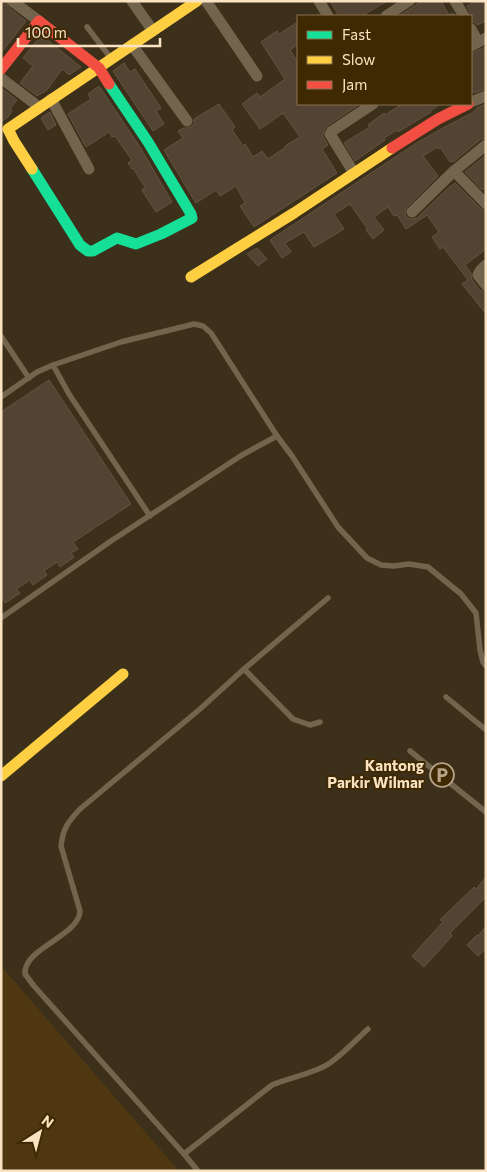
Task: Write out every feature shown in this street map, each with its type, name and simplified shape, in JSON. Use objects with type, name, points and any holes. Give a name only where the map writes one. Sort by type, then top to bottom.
[{"type":"street","points":[[12,1],[99,68],[148,142],[191,214],[192,218],[189,220],[136,244],[132,244],[122,238],[117,238],[93,251],[85,250],[80,245],[5,127],[99,68],[197,1]]},
{"type":"street","points":[[132,1],[152,31]]},
{"type":"street","points":[[206,1],[256,76]]},
{"type":"street","points":[[319,1],[327,15]]},
{"type":"street","points":[[455,1],[463,15]]},
{"type":"street","points":[[388,15],[408,2]]},
{"type":"street","points":[[1,69],[39,21]]},
{"type":"street","points":[[472,31],[478,42]]},
{"type":"street","points":[[132,45],[187,120]]},
{"type":"street","points":[[1,78],[39,107]]},
{"type":"street","points":[[472,102],[486,96]]},
{"type":"street","points":[[51,99],[89,168]]},
{"type":"street","points":[[354,173],[330,134],[371,105]]},
{"type":"street","points":[[191,277],[235,251],[416,132],[464,105]]},
{"type":"street","points":[[412,212],[454,171],[486,145]]},
{"type":"street","points":[[454,171],[486,204]]},
{"type":"street","points":[[486,265],[478,275],[486,286]]},
{"type":"street","points":[[1,776],[123,674]]},
{"type":"lane","points":[[87,27],[112,59]]},
{"type":"lane","points":[[1,396],[38,372],[121,342],[177,327],[194,324],[203,326],[211,333],[338,527],[367,558],[381,565],[409,564],[428,567],[461,594],[476,613],[480,650],[486,666]]},
{"type":"lane","points":[[1,336],[29,378]]},
{"type":"lane","points":[[53,366],[69,394],[150,516]]},
{"type":"lane","points":[[1,618],[111,541],[242,455],[277,436]]},
{"type":"lane","points":[[198,1171],[34,986],[25,974],[26,966],[32,957],[72,926],[80,916],[62,846],[62,836],[68,821],[200,710],[244,669],[328,598]]},
{"type":"lane","points":[[244,669],[293,719],[310,725],[320,722]]},
{"type":"lane","points":[[446,697],[486,730]]},
{"type":"lane","points":[[410,751],[486,812]]},
{"type":"lane","points":[[184,1154],[272,1085],[302,1076],[330,1064],[368,1030]]},
{"type":"shaded area","points":[[1,966],[179,1171],[1,1171]]},
{"type":"building","points":[[1,1],[5,1],[8,7],[26,21],[1,53]]},
{"type":"building","points":[[330,1],[387,1],[364,15],[338,15]]},
{"type":"building","points":[[422,1],[441,1],[449,15],[401,15]]},
{"type":"building","points":[[476,1],[486,1],[486,21],[477,25],[472,22],[472,15],[467,6]]},
{"type":"building","points":[[297,23],[297,45],[290,50],[297,61],[297,105],[358,105],[328,125],[324,130],[323,137],[328,145],[322,149],[337,173],[254,227],[240,206],[245,203],[236,186],[220,196],[216,190],[196,203],[164,150],[183,138],[178,131],[191,127],[194,124],[194,119],[219,104],[235,127],[232,130],[243,146],[245,144],[253,157],[262,151],[268,159],[300,137],[283,113],[260,129],[242,104],[257,93],[260,97],[285,79],[261,42],[277,31],[279,34]]},
{"type":"building","points":[[41,35],[81,67],[69,75],[62,69],[47,90],[37,96],[20,83],[33,66],[23,58]]},
{"type":"building","points":[[486,47],[486,89],[474,93],[472,90],[472,53]]},
{"type":"building","points":[[124,63],[130,72],[135,69],[161,108],[156,111],[164,124],[153,131],[113,71]]},
{"type":"building","points":[[99,86],[140,147],[172,202],[156,212],[142,190],[145,187],[128,163],[132,160],[115,136],[112,137],[109,132],[86,147],[68,114],[91,99],[88,94]]},
{"type":"building","points":[[1,88],[17,100],[10,109],[12,111],[8,117],[1,122]]},
{"type":"building","points":[[486,104],[486,138],[481,139],[453,162],[450,162],[440,147],[423,156],[438,176],[407,207],[405,213],[406,217],[410,219],[417,218],[455,183],[481,209],[486,211],[486,249],[465,265],[471,273],[472,280],[480,290],[486,292],[486,314],[462,284],[468,280],[443,247],[440,249],[432,237],[439,232],[427,215],[406,229],[397,215],[394,216],[388,207],[374,217],[384,230],[373,239],[350,204],[334,214],[344,229],[314,247],[304,232],[285,243],[291,252],[282,258],[270,240],[415,144]]},
{"type":"building","points":[[400,105],[439,105],[431,112],[398,132],[397,130],[384,138],[385,140],[355,161],[344,143],[370,127],[368,125],[384,113],[385,115]]},
{"type":"building","points":[[50,112],[56,125],[48,130],[41,118]]},
{"type":"building","points":[[486,155],[486,187],[482,190],[465,172]]},
{"type":"building","points":[[257,248],[267,259],[258,266],[247,254]]},
{"type":"building","points":[[49,380],[131,504],[73,542],[78,549],[71,553],[74,557],[60,567],[57,562],[44,571],[47,575],[33,585],[30,580],[16,589],[20,593],[5,603],[1,597],[1,412]]},
{"type":"building","points":[[486,877],[486,897],[450,933],[452,936],[424,967],[412,956],[443,922],[440,920],[474,887],[476,889]]},
{"type":"building","points":[[486,926],[486,949],[478,956],[467,945]]},
{"type":"traffic: fast","points":[[32,169],[80,245],[88,251],[93,251],[117,238],[136,244],[192,218],[148,142],[109,84]]},
{"type":"traffic: slow","points":[[32,169],[8,129],[197,1]]},
{"type":"traffic: slow","points":[[191,277],[294,213],[392,148]]},
{"type":"traffic: slow","points":[[1,776],[123,674]]},
{"type":"traffic: jam","points":[[1,69],[39,21],[99,68],[109,84]]},
{"type":"traffic: jam","points":[[392,148],[438,119],[466,105]]},
{"type":"place","name":"Kantong Parkir Wilmar","points":[[442,775]]}]
